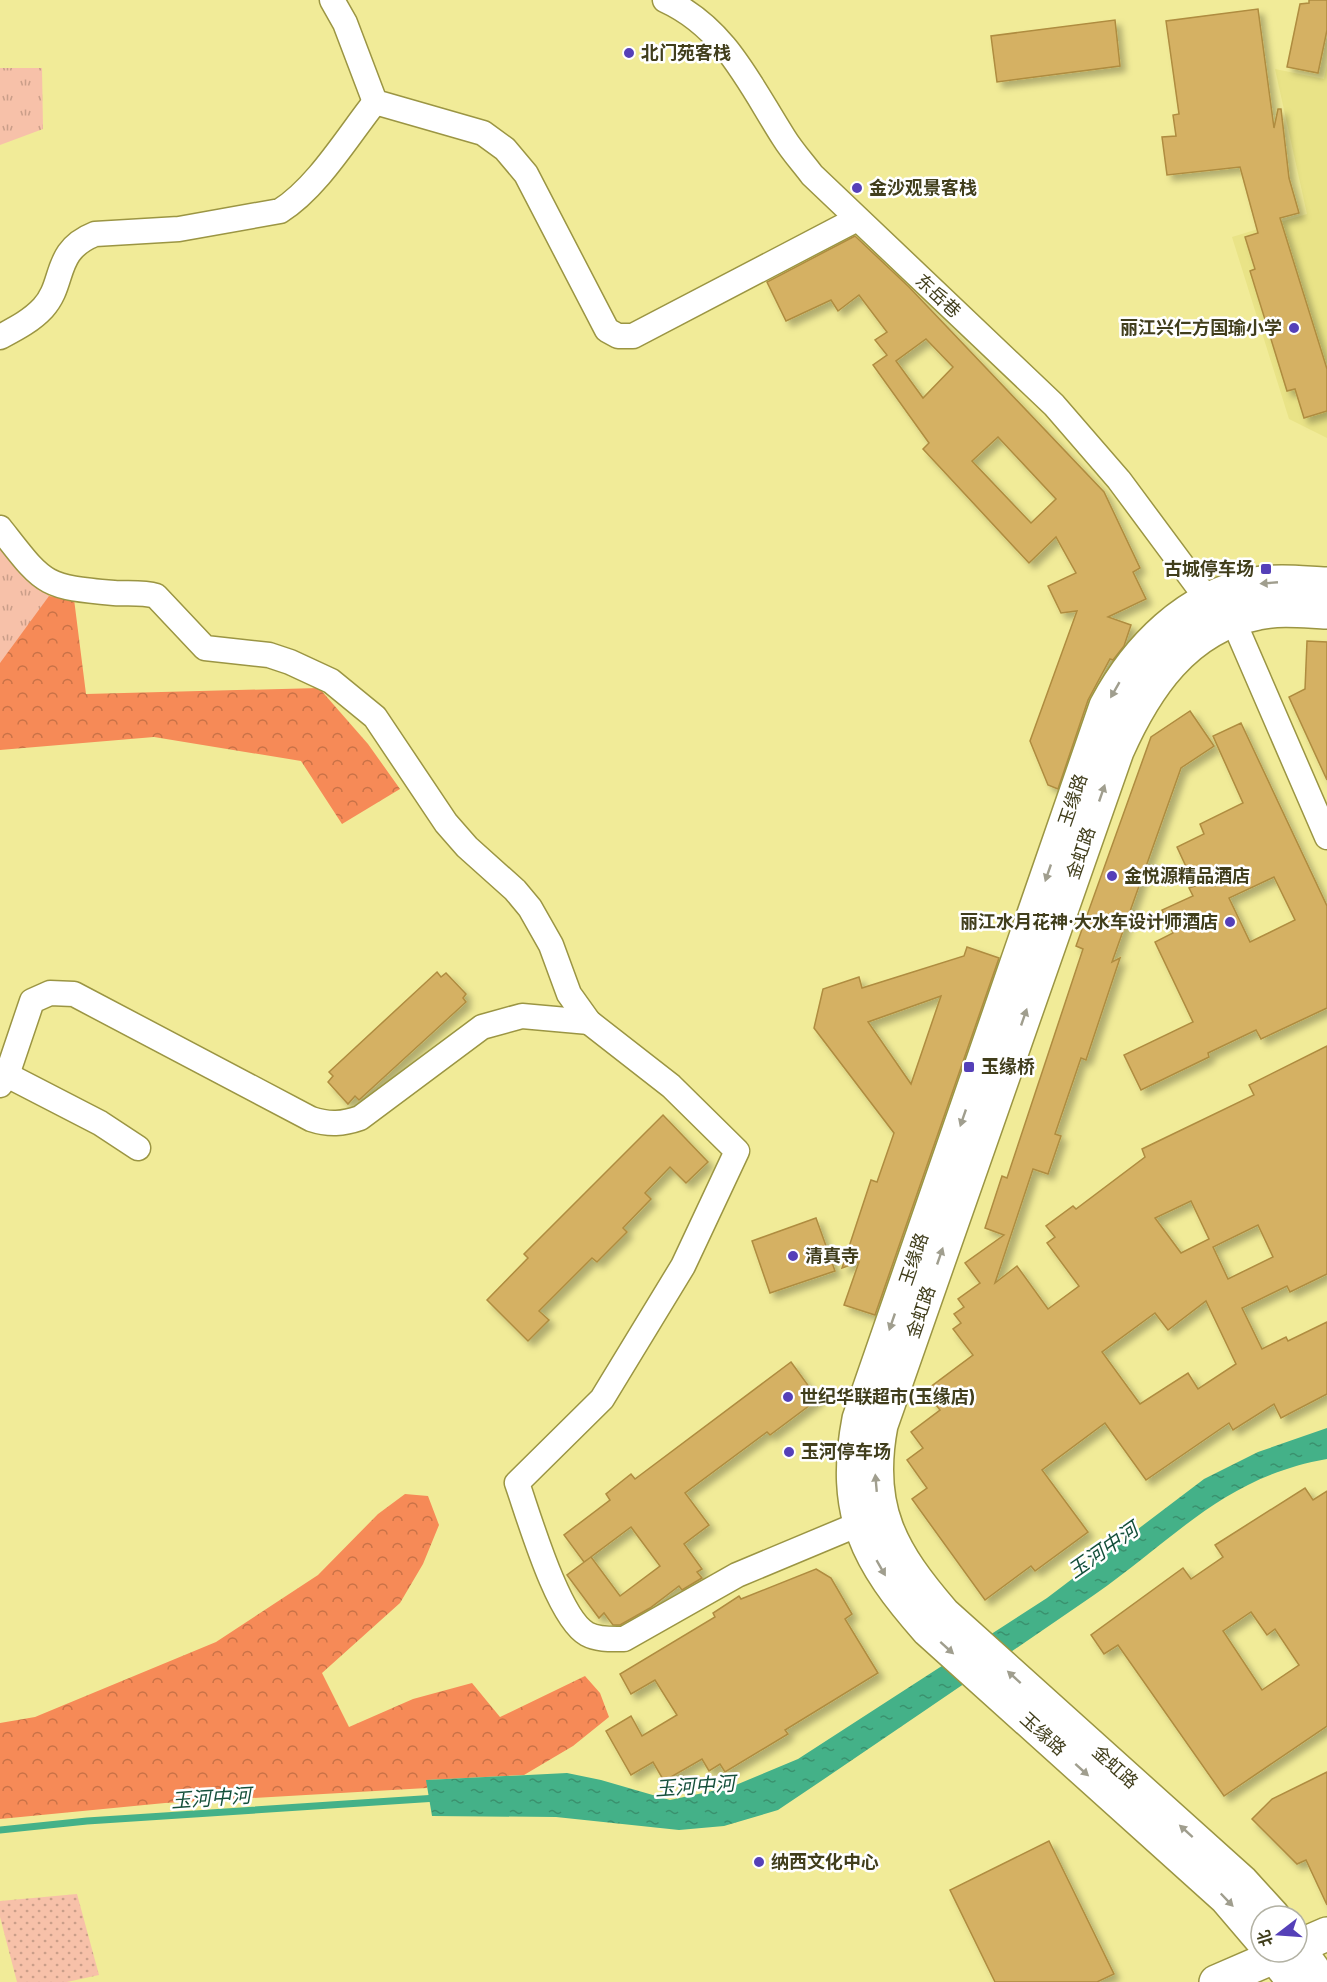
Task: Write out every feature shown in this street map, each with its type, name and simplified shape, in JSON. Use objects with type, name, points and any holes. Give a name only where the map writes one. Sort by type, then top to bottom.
[{"type":"main road","name":"玉缘路","points":[[916,1599],[888,1580],[859,1524],[852,1467],[859,1419],[1106,706],[1123,677],[1143,650],[1177,620],[1208,600],[1255,584],[1275,582],[1327,584]]},
{"type":"main road","name":"金虹路","points":[[1262,1904],[1242,1882],[1048,1723],[944,1614],[916,1599],[903,1559],[881,1517],[875,1468],[881,1425],[1117,751],[1131,719],[1152,684],[1178,656],[1202,637],[1233,620],[1276,610],[1327,612]]},
{"type":"main road","name":"玉缘路","points":[[1048,1723],[1249,1920]]},
{"type":"main road","points":[[1309,1950],[1327,1934]]},
{"type":"main road","points":[[1216,1982],[1290,1964]]},
{"type":"street","points":[[332,0],[345,23],[375,102]]},
{"type":"street","name":"东岳巷","points":[[665,0],[694,17],[726,46],[741,65],[798,158],[812,175],[1054,405],[1119,480],[1208,600]]},
{"type":"street","points":[[375,102],[483,133],[505,149],[526,174],[607,330],[618,336],[633,336],[857,219]]},
{"type":"street","points":[[0,337],[26,323],[44,307],[63,262],[83,239],[94,234],[179,229],[274,213],[286,208],[316,177],[375,102]]},
{"type":"street","points":[[0,528],[35,573],[57,586],[156,596],[166,603],[205,648],[269,654],[311,670],[350,694],[375,717],[446,823],[467,848],[514,890],[530,908],[551,945],[569,994],[589,1022],[670,1086],[737,1151],[683,1266],[602,1399],[517,1483],[562,1604],[587,1634],[604,1639],[624,1639],[737,1575],[859,1524]]},
{"type":"street","points":[[1233,620],[1327,837]]},
{"type":"street","points":[[138,1148],[100,1123],[3,1080],[32,1002],[50,993],[66,992],[311,1119],[339,1124],[360,1118],[482,1027],[522,1016],[589,1022]]},
{"type":"shaded area","name":"丽江兴仁方国瑜小学","points":[[1327,65],[1327,438],[1289,419],[1232,237],[1307,214],[1275,69],[1324,79]]},
{"type":"green space","points":[[0,68],[42,68],[43,129],[0,145]]},
{"type":"green space","points":[[0,539],[49,596],[74,599],[86,694],[319,688],[368,744],[400,789],[342,824],[301,761],[154,737],[0,750]]},
{"type":"green space","points":[[0,539],[49,596],[0,663]]},
{"type":"green space","points":[[405,1494],[428,1496],[439,1525],[423,1564],[400,1603],[322,1673],[349,1727],[413,1699],[472,1683],[500,1717],[585,1676],[600,1693],[609,1717],[573,1746],[524,1775],[427,1780],[427,1788],[165,1803],[0,1819],[0,1723],[35,1717],[216,1642],[318,1575],[378,1514]]},
{"type":"green space","points":[[77,1894],[99,1975],[67,1982],[17,1982],[0,1917],[0,1901]]},
{"type":"water","points":[[1327,1428],[1327,1459],[1291,1468],[1259,1480],[1203,1512],[1094,1595],[778,1810],[724,1826],[679,1830],[556,1817],[432,1816],[426,1780],[567,1773],[601,1780],[670,1800],[731,1787],[798,1759],[1047,1598],[1204,1479],[1258,1452]]},
{"type":"building","points":[[1309,0],[1327,0],[1327,30],[1318,73],[1287,67],[1300,4],[1309,3]]},
{"type":"building","points":[[1258,9],[1274,128],[1278,109],[1281,109],[1289,178],[1299,213],[1280,218],[1327,369],[1327,411],[1304,418],[1295,389],[1287,391],[1250,271],[1255,269],[1245,237],[1258,233],[1240,167],[1167,175],[1162,137],[1176,136],[1173,115],[1179,114],[1166,21]]},
{"type":"building","points":[[1115,20],[1120,66],[997,82],[991,36]]},
{"type":"building","points":[[855,236],[909,287],[1104,492],[1140,568],[1133,572],[1146,599],[1108,617],[1131,625],[1124,646],[1113,660],[1110,659],[1088,700],[1058,789],[1048,785],[1030,741],[1077,611],[1061,613],[1048,586],[1076,573],[1056,537],[1029,563],[923,449],[929,443],[873,365],[887,355],[875,340],[887,332],[859,295],[838,311],[831,300],[786,321],[767,282]],"holes":[[[926,339],[953,367],[923,398],[896,361]],[[998,437],[1056,499],[1031,523],[972,461]]]},
{"type":"building","points":[[1307,641],[1327,642],[1327,780],[1289,697],[1305,689]]},
{"type":"building","points":[[1190,711],[1214,746],[1181,768],[1112,962],[1120,958],[1086,1060],[1081,1058],[1055,1134],[1061,1136],[1048,1174],[1033,1169],[995,1283],[1017,1266],[1048,1309],[1079,1286],[1047,1243],[1055,1237],[1046,1226],[1073,1206],[1076,1209],[1145,1157],[1142,1149],[1254,1095],[1249,1085],[1327,1046],[1327,1274],[1290,1292],[1287,1286],[1242,1308],[1262,1349],[1286,1337],[1288,1341],[1327,1322],[1327,1394],[1281,1418],[1274,1404],[1233,1430],[1229,1423],[1146,1480],[1105,1423],[1042,1470],[1088,1532],[1035,1571],[1031,1566],[985,1600],[912,1499],[927,1488],[907,1460],[923,1448],[911,1432],[940,1410],[925,1391],[973,1355],[953,1329],[961,1323],[954,1314],[964,1307],[958,1299],[980,1283],[965,1263],[1004,1235],[985,1228],[1002,1176],[1007,1178],[1083,949],[1076,946],[1151,737]],"holes":[[[1191,1201],[1209,1239],[1181,1253],[1155,1218]],[[1258,1225],[1273,1257],[1228,1279],[1213,1247]],[[1206,1301],[1236,1364],[1198,1389],[1188,1373],[1140,1404],[1102,1352],[1155,1313],[1168,1330]]]},
{"type":"building","points":[[1241,723],[1327,906],[1327,1008],[1261,1039],[1256,1030],[1208,1053],[1209,1057],[1141,1090],[1124,1055],[1193,1022],[1155,942],[1173,933],[1162,910],[1193,896],[1189,888],[1195,886],[1177,847],[1204,834],[1200,824],[1243,803],[1213,736]],"holes":[[[1274,877],[1295,920],[1250,942],[1229,898]]]},
{"type":"building","points":[[967,947],[999,958],[875,1315],[844,1305],[859,1262],[842,1268],[871,1180],[877,1182],[894,1133],[814,1028],[823,989],[859,977],[862,988],[964,956]],"holes":[[[941,996],[911,1084],[868,1022]]]},
{"type":"building","points":[[437,972],[441,977],[446,973],[466,994],[463,998],[466,1002],[359,1100],[355,1096],[348,1104],[328,1082],[333,1076],[329,1072]]},
{"type":"building","points":[[663,1115],[708,1162],[686,1183],[670,1167],[645,1193],[651,1199],[623,1228],[627,1232],[597,1262],[592,1258],[539,1311],[549,1320],[528,1341],[487,1300],[528,1258],[524,1254]]},
{"type":"building","name":"清真寺","points":[[816,1218],[835,1271],[770,1293],[752,1241]]},
{"type":"building","points":[[791,1362],[818,1399],[770,1435],[767,1432],[685,1493],[709,1525],[684,1544],[702,1569],[697,1572],[702,1578],[682,1590],[679,1586],[650,1608],[620,1625],[613,1625],[604,1613],[599,1618],[567,1575],[591,1557],[584,1562],[564,1535],[610,1500],[606,1494],[631,1474],[635,1479]],"holes":[[[631,1527],[660,1566],[620,1596],[591,1557]]]},
{"type":"building","points":[[1305,1488],[1313,1500],[1327,1491],[1327,1726],[1224,1796],[1118,1645],[1104,1654],[1091,1635],[1183,1568],[1191,1579],[1223,1557],[1215,1545]],"holes":[[[1251,1612],[1267,1635],[1275,1629],[1299,1665],[1262,1690],[1223,1631]]]},
{"type":"building","points":[[816,1569],[831,1578],[852,1614],[845,1619],[878,1673],[785,1730],[788,1734],[725,1772],[720,1764],[709,1771],[702,1759],[664,1781],[653,1762],[631,1775],[606,1731],[631,1716],[642,1736],[677,1715],[655,1680],[631,1694],[620,1674],[715,1617],[713,1613],[739,1596],[741,1599]]},
{"type":"building","points":[[1327,1772],[1327,1905],[1306,1860],[1297,1864],[1252,1819],[1272,1799]]},
{"type":"building","points":[[1049,1841],[1114,1974],[1097,1982],[995,1982],[950,1890]]},
{"type":"waterway","name":"玉河中河","points":[[0,1830],[87,1821],[437,1798]]},
{"type":"place","name":"北门苑客栈","points":[[629,53]]},
{"type":"place","name":"金沙观景客栈","points":[[857,188]]},
{"type":"place","name":"丽江兴仁方国瑜小学","points":[[1294,328]]},
{"type":"place","name":"古城停车场","points":[[1266,569]]},
{"type":"place","name":"金悦源精品酒店","points":[[1112,876]]},
{"type":"place","name":"丽江水月花神·大水车设计师酒店","points":[[1230,922]]},
{"type":"place","name":"玉缘桥","points":[[969,1067]]},
{"type":"place","name":"清真寺","points":[[793,1256]]},
{"type":"place","name":"世纪华联超市(玉缘店)","points":[[788,1397]]},
{"type":"place","name":"玉河停车场","points":[[789,1452]]},
{"type":"place","name":"纳西文化中心","points":[[759,1862]]}]
